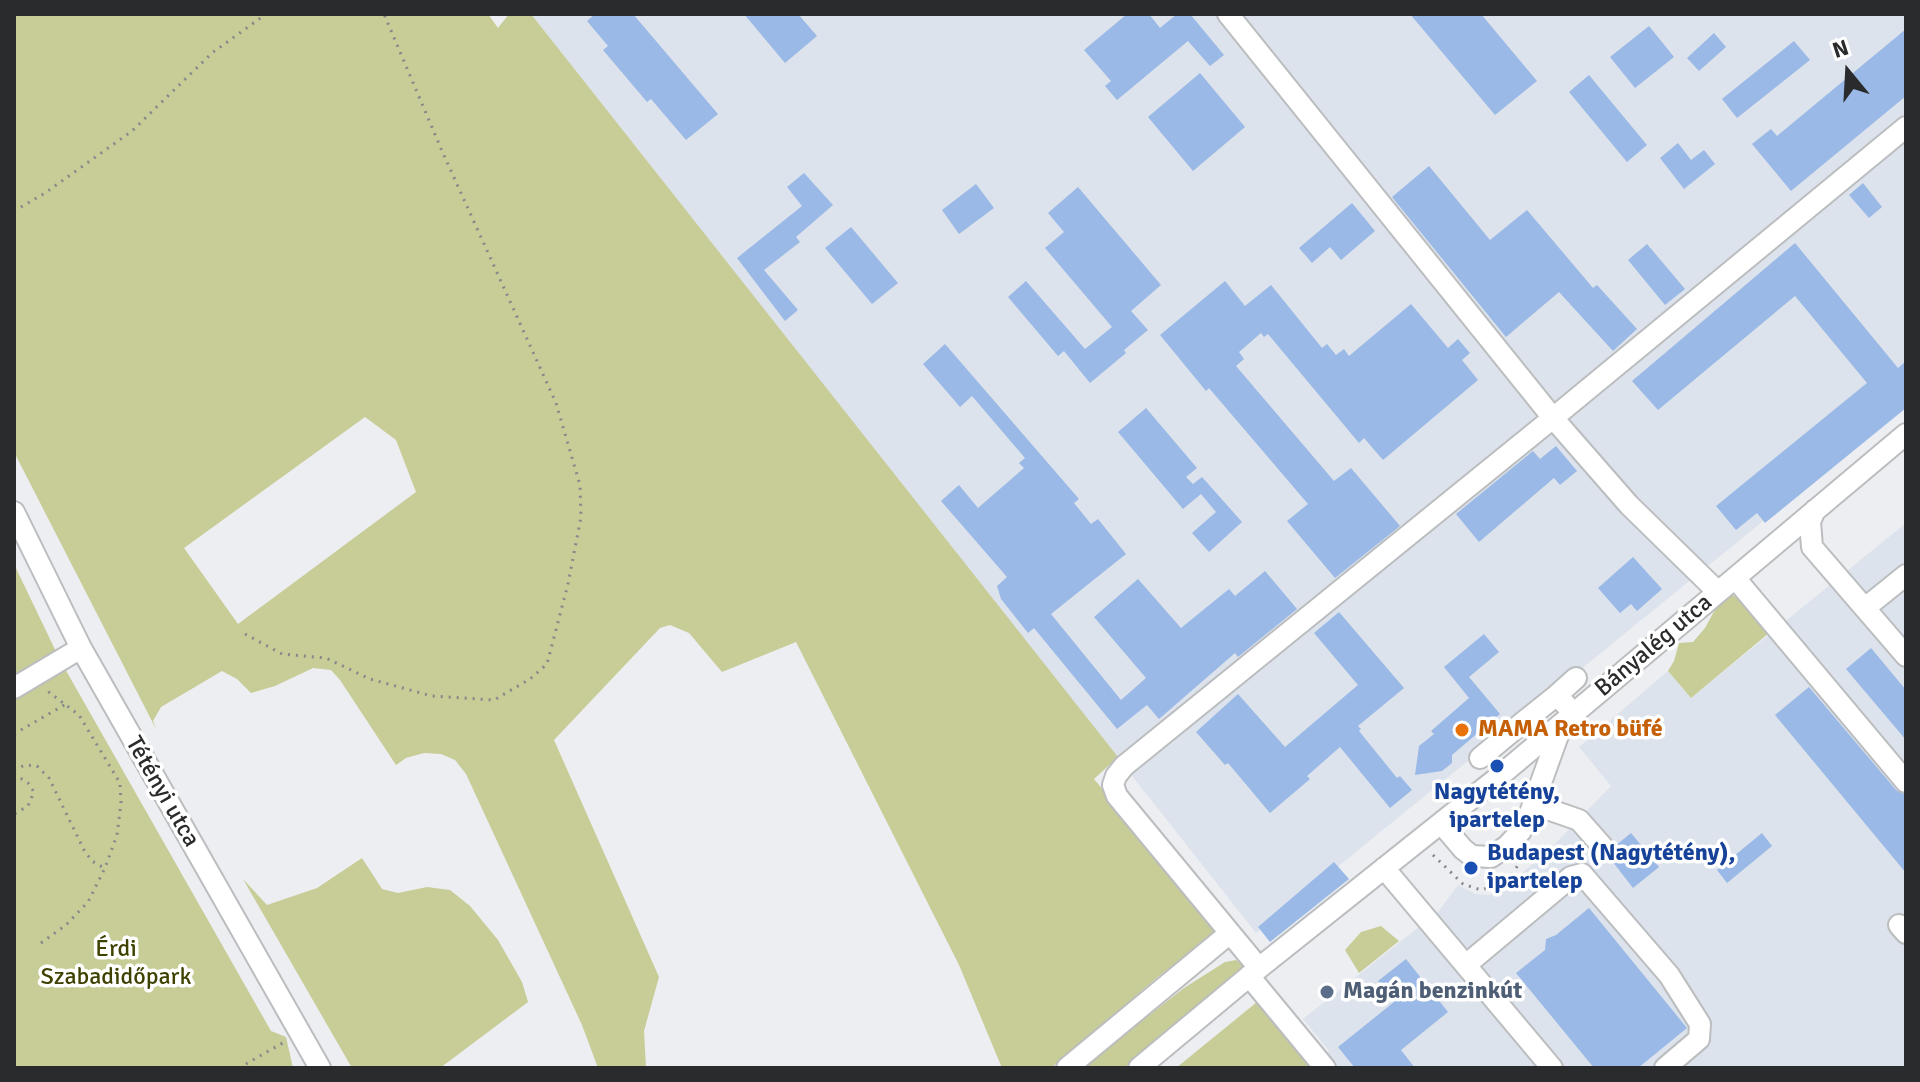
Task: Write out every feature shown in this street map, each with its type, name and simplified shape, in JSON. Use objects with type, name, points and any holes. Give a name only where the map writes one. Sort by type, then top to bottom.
[{"type":"street","points":[[1228,14],[1553,418],[1629,505],[1718,592]]},
{"type":"street","points":[[1325,1068],[1254,972],[1230,933],[1117,796],[1113,785],[1116,776],[1906,127]]},
{"type":"street","name":"Bányalég utca","points":[[1139,1068],[1544,739],[1906,434]]},
{"type":"street","points":[[1812,547],[1810,522],[1815,510]]},
{"type":"street","name":"Tétényi utca","points":[[14,512],[81,648],[320,1068]]},
{"type":"street","points":[[1774,545],[1788,541],[1812,547],[1906,656]]},
{"type":"street","points":[[1865,608],[1906,575]]},
{"type":"street","points":[[1735,578],[1906,782]]},
{"type":"street","points":[[22,683],[81,648]]},
{"type":"street","points":[[1480,758],[1576,678]]},
{"type":"street","points":[[1441,823],[1472,856],[1491,857],[1521,831],[1568,719],[1557,695]]},
{"type":"street","points":[[1527,719],[1544,739]]},
{"type":"street","points":[[1533,804],[1579,820],[1602,846]]},
{"type":"street","points":[[1384,868],[1552,1068]]},
{"type":"street","points":[[1467,964],[1571,877],[1582,874],[1669,975],[1700,1024],[1699,1039],[1665,1068]]},
{"type":"street","points":[[1067,1068],[1230,933]]},
{"type":"path","points":[[14,211],[45,193],[132,131],[212,53],[266,14]]},
{"type":"path","points":[[245,634],[282,654],[326,658],[370,679],[432,696],[494,700],[530,679],[547,664],[568,584],[581,517],[580,485],[556,403],[384,14]]},
{"type":"path","points":[[22,683],[66,704],[79,715],[120,783],[117,835],[105,868],[88,902],[66,925],[41,943]]},
{"type":"path","points":[[14,734],[66,704]]},
{"type":"path","points":[[14,814],[28,806],[34,792],[14,772],[25,765],[37,766],[49,778],[84,850],[92,861],[105,868]]},
{"type":"path","points":[[1428,851],[1463,884],[1481,890],[1503,883],[1512,875],[1524,854]]},
{"type":"path","points":[[239,1068],[300,1034]]},
{"type":"shaded area","points":[[531,14],[1906,14],[1906,405],[1256,933]]},
{"type":"shaded area","points":[[1906,523],[1906,1068],[1307,1068],[1329,1051],[1303,1019],[1438,912],[1458,885],[1475,894],[1499,892],[1545,854],[1611,786],[1579,747],[1668,671],[1691,698]]},
{"type":"green space","points":[[14,14],[488,14],[498,28],[509,14],[531,14],[1118,757],[1094,779],[1219,930],[1159,976],[1051,1068],[1002,1068],[959,965],[796,642],[722,672],[689,633],[670,625],[660,628],[554,740],[659,977],[644,1031],[646,1068],[598,1068],[582,1025],[466,774],[455,760],[441,754],[424,753],[406,758],[396,765],[340,680],[331,670],[313,668],[275,686],[251,693],[237,679],[222,671],[161,707],[153,721],[156,729],[14,452]],"holes":[[[365,417],[396,440],[416,492],[238,624],[184,548]]]},
{"type":"green space","name":"Érdi Szabadidőpark","points":[[14,564],[60,660],[271,1031],[286,1037],[293,1068],[14,1068]]},
{"type":"green space","points":[[1731,594],[1743,602],[1769,633],[1691,698],[1668,671],[1679,643],[1693,642],[1717,606]]},
{"type":"green space","points":[[362,858],[382,889],[398,893],[427,887],[450,890],[470,906],[498,940],[522,982],[528,1002],[440,1068],[352,1068],[243,879],[267,905],[317,888]]},
{"type":"green space","points":[[1381,926],[1399,941],[1359,973],[1345,950],[1361,932]]},
{"type":"green space","points":[[1236,960],[1243,965],[1244,980],[1132,1068],[1081,1068],[1184,988],[1225,962]]},
{"type":"green space","points":[[1257,1002],[1310,1066],[1176,1068]]},
{"type":"building","points":[[595,14],[633,14],[718,114],[686,140],[651,99],[647,102],[603,50],[608,46],[587,21]]},
{"type":"building","points":[[744,14],[798,14],[817,36],[785,63]]},
{"type":"building","points":[[1127,14],[1149,14],[1160,28],[1177,14],[1190,14],[1224,55],[1210,66],[1188,41],[1117,100],[1105,86],[1111,81],[1084,50]]},
{"type":"building","points":[[1410,14],[1481,14],[1537,81],[1495,115]]},
{"type":"building","points":[[1649,26],[1674,57],[1635,88],[1610,57]]},
{"type":"building","points":[[1906,29],[1906,96],[1791,191],[1752,144],[1771,129],[1777,136]]},
{"type":"building","points":[[1714,33],[1726,47],[1699,71],[1687,58]]},
{"type":"building","points":[[1794,41],[1810,60],[1737,118],[1722,99]]},
{"type":"building","points":[[1200,73],[1245,127],[1193,171],[1148,117]]},
{"type":"building","points":[[1589,75],[1647,145],[1627,162],[1569,92]]},
{"type":"building","points":[[1678,143],[1691,160],[1704,150],[1715,164],[1684,189],[1660,158]]},
{"type":"building","points":[[1429,166],[1490,240],[1527,210],[1593,288],[1597,285],[1637,329],[1613,351],[1559,292],[1506,337],[1392,197]]},
{"type":"building","points":[[804,173],[833,205],[796,237],[800,242],[764,270],[798,310],[785,321],[737,258],[802,206],[787,187]]},
{"type":"building","points":[[1863,183],[1882,207],[1869,218],[1849,195]]},
{"type":"building","points":[[976,184],[994,208],[959,234],[942,210]]},
{"type":"building","points":[[1078,187],[1161,285],[1131,311],[1148,330],[1090,383],[1064,351],[1058,356],[1008,297],[1026,281],[1085,349],[1112,327],[1045,248],[1064,232],[1048,213]]},
{"type":"building","points":[[1352,203],[1375,231],[1341,260],[1330,247],[1312,263],[1299,248]]},
{"type":"building","points":[[851,227],[898,283],[872,304],[825,248]]},
{"type":"building","points":[[1795,243],[1898,368],[1906,361],[1906,408],[1765,523],[1757,513],[1736,530],[1716,506],[1867,383],[1795,296],[1658,410],[1632,381]]},
{"type":"building","points":[[1647,244],[1685,289],[1665,305],[1628,260]]},
{"type":"building","points":[[1225,281],[1245,306],[1271,285],[1322,348],[1327,344],[1336,355],[1344,349],[1349,356],[1411,304],[1448,348],[1458,339],[1470,353],[1462,360],[1478,380],[1383,460],[1364,438],[1359,443],[1268,334],[1264,337],[1261,333],[1239,352],[1244,359],[1236,366],[1334,481],[1351,468],[1400,526],[1335,578],[1287,521],[1308,504],[1160,335]]},
{"type":"building","points":[[945,344],[1079,499],[1074,503],[1091,524],[1098,519],[1126,554],[1051,614],[1121,700],[1146,678],[1094,617],[1138,579],[1181,628],[1229,589],[1235,596],[1265,571],[1297,609],[1238,657],[1235,653],[1159,719],[1147,705],[1117,729],[1034,628],[1028,633],[1001,599],[997,586],[1007,577],[941,501],[959,485],[978,508],[1024,468],[1019,463],[1025,458],[972,396],[960,407],[923,364]]},
{"type":"building","points":[[1146,408],[1197,468],[1186,477],[1193,484],[1202,477],[1242,522],[1209,552],[1192,533],[1216,512],[1201,494],[1183,509],[1118,432]]},
{"type":"building","points":[[1556,446],[1577,471],[1560,485],[1554,478],[1479,542],[1456,514],[1533,451],[1540,459]]},
{"type":"building","points":[[1633,557],[1662,589],[1637,611],[1631,604],[1620,613],[1598,588]]},
{"type":"building","points":[[1339,612],[1404,688],[1358,726],[1397,778],[1400,776],[1412,790],[1390,808],[1340,747],[1307,776],[1310,779],[1270,813],[1228,763],[1225,765],[1196,732],[1238,694],[1285,747],[1358,685],[1314,633]]},
{"type":"building","points":[[1484,634],[1499,652],[1469,677],[1500,714],[1452,755],[1452,763],[1442,771],[1415,775],[1419,746],[1434,734],[1431,731],[1469,698],[1444,667]]},
{"type":"building","points":[[1871,648],[1906,690],[1906,740],[1846,669]]},
{"type":"building","points":[[1809,687],[1896,790],[1906,795],[1906,873],[1775,715]]},
{"type":"building","points":[[1631,833],[1659,867],[1633,888],[1609,857],[1615,846]]},
{"type":"building","points":[[1762,833],[1772,846],[1727,883],[1717,870]]},
{"type":"building","points":[[1334,862],[1349,879],[1270,942],[1258,927]]},
{"type":"building","points":[[1589,908],[1687,1028],[1638,1068],[1594,1068],[1516,973],[1545,950],[1546,939],[1556,935]]},
{"type":"building","points":[[1406,959],[1448,1012],[1401,1050],[1415,1068],[1355,1068],[1338,1047],[1394,1002],[1378,981]]},
{"type":"place","name":"MAMA Retro büfé","points":[[1462,730]]},
{"type":"place","name":"Nagytétény, ipartelep","points":[[1497,766]]},
{"type":"place","name":"Budapest (Nagytétény), ipartelep","points":[[1471,868]]},
{"type":"place","name":"Magán benzinkút","points":[[1327,992]]}]
